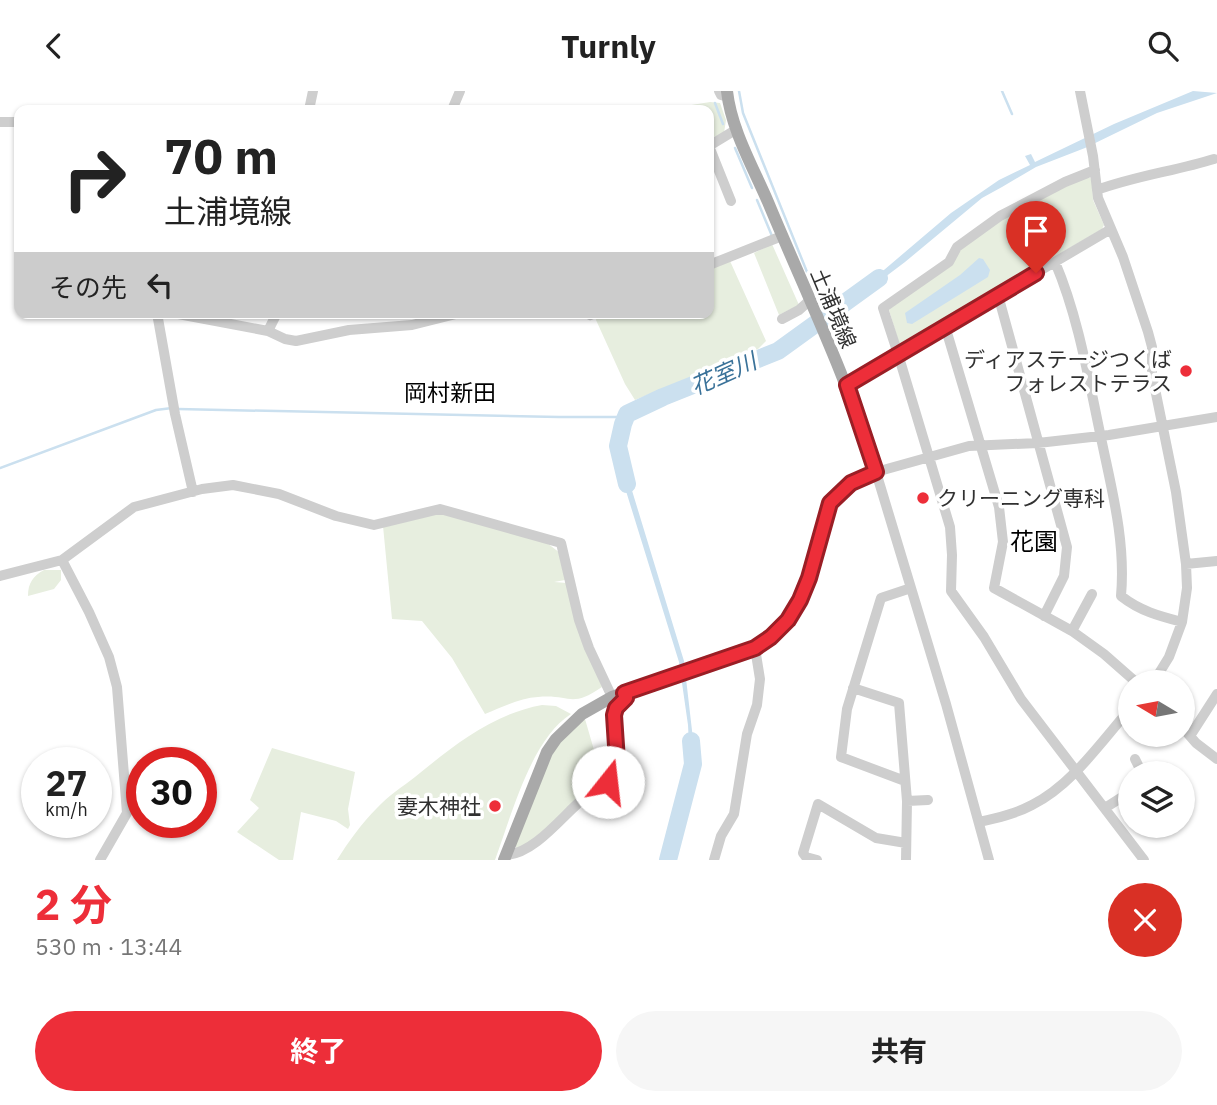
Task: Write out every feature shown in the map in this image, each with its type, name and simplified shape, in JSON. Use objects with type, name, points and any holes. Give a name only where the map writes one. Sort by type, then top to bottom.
[{"type":"main road","name":"土浦境線","points":[[724,93],[825,340],[847,385],[876,472]]},
{"type":"main road","points":[[505,857],[538,772],[556,739],[582,714],[618,695],[755,648],[781,628],[800,600],[809,578],[830,503],[851,483],[876,472]]},
{"type":"street","points":[[1080,91],[1098,198],[1152,347],[1152,374],[1176,492],[1186,564],[1186,588],[1182,622],[1169,657],[1161,670]]},
{"type":"street","points":[[714,143],[737,129]]},
{"type":"street","points":[[714,158],[732,201]]},
{"type":"street","points":[[1097,190],[1129,178],[1180,170],[1214,159]]},
{"type":"street","points":[[1094,170],[1000,216],[957,247],[949,262],[883,308],[950,527],[953,555],[951,591],[984,637],[1021,699],[1144,860]]},
{"type":"street","points":[[847,385],[1111,229]]},
{"type":"street","points":[[714,263],[782,236]]},
{"type":"street","points":[[1055,262],[1083,350],[1122,541],[1121,596],[1154,615],[1182,622]]},
{"type":"street","points":[[998,296],[1062,520],[1068,554],[1064,576],[1044,616]]},
{"type":"street","points":[[782,319],[811,304]]},
{"type":"street","points":[[159,319],[175,414],[193,492]]},
{"type":"street","points":[[205,319],[268,331],[296,341],[349,330],[412,325],[436,319]]},
{"type":"street","points":[[268,331],[274,319]]},
{"type":"street","points":[[945,326],[1002,525],[1001,558],[994,588],[1072,631],[1121,670]]},
{"type":"street","points":[[989,860],[876,472],[955,448],[1100,436],[1217,417]]},
{"type":"street","points":[[0,576],[62,561],[134,507],[233,485],[279,494],[336,516],[374,525],[440,509],[561,544],[579,620],[589,648],[618,695],[626,698],[616,708],[614,715],[617,761],[615,779],[587,795],[566,817],[520,852],[505,857]]},
{"type":"street","points":[[62,561],[109,657],[117,687],[127,813],[100,860]]},
{"type":"street","points":[[1186,564],[1217,561]]},
{"type":"street","points":[[905,781],[841,757],[847,709],[881,598],[911,588]]},
{"type":"street","points":[[1072,631],[1092,594]]},
{"type":"street","points":[[714,860],[722,836],[734,814],[747,734],[757,705],[760,679],[755,648]]},
{"type":"street","points":[[853,688],[900,703],[907,801],[906,860]]},
{"type":"street","points":[[1195,721],[1217,694]]},
{"type":"street","points":[[979,822],[1018,811],[1048,796],[1076,770],[1118,723]]},
{"type":"street","points":[[1195,740],[1217,759]]},
{"type":"street","points":[[907,801],[928,800]]},
{"type":"street","points":[[1105,808],[1118,800]]},
{"type":"street","points":[[817,860],[806,857],[803,853],[818,804],[876,838],[906,843]]},
{"type":"green space","points":[[720,103],[726,120],[724,133],[714,137],[714,105],[692,105]]},
{"type":"green space","points":[[1088,177],[1092,179],[1093,200],[1104,225],[1102,229],[903,345],[899,343],[889,310],[891,306],[982,232],[1029,204]]},
{"type":"green space","points":[[772,244],[799,305],[779,315],[754,253]]},
{"type":"green space","points":[[730,261],[766,341],[758,349],[635,400],[625,384],[596,319],[714,319],[714,268]]},
{"type":"green space","points":[[436,513],[448,514],[547,543],[560,553],[565,580],[554,582],[567,583],[602,687],[576,699],[531,698],[485,714],[452,658],[422,621],[392,619],[383,526]]},
{"type":"green space","points":[[44,570],[61,570],[61,580],[54,589],[28,596],[32,580]]},
{"type":"green space","points":[[542,705],[556,706],[571,714],[544,741],[534,760],[495,860],[337,860],[360,826],[381,804],[443,754],[506,716]]},
{"type":"green space","points":[[585,719],[598,775],[562,816],[519,850],[516,849],[516,842],[535,790],[553,752],[563,738]]},
{"type":"green space","points":[[272,748],[355,772],[348,809],[348,829],[336,821],[301,812],[293,860],[279,860],[237,832],[259,808],[250,800]]},
{"type":"water","points":[[1193,91],[1217,93],[1157,113],[1085,148],[1036,167],[982,198],[905,262],[795,345],[756,365],[753,358],[824,321],[951,213],[999,180],[1030,165],[1025,156],[1031,154],[1035,162],[1114,124]]},
{"type":"water","points":[[979,258],[983,259],[990,270],[988,277],[912,324],[907,323],[905,313],[960,275]]},
{"type":"water","points":[[623,461],[684,661],[696,765],[690,765],[688,725],[679,662],[617,462]]},
{"type":"waterway","points":[[739,91],[743,113],[807,272]]},
{"type":"waterway","points":[[1002,91],[1012,114]]},
{"type":"waterway","points":[[715,103],[723,124]]},
{"type":"waterway","points":[[735,148],[752,188]]},
{"type":"waterway","points":[[757,200],[772,236]]},
{"type":"waterway","name":"花室川","points":[[627,484],[618,446],[627,414],[778,351],[879,278]]},
{"type":"waterway","points":[[0,468],[156,410],[172,408]]},
{"type":"waterway","points":[[178,409],[559,417],[618,417],[627,414]]},
{"type":"waterway","name":"花室川","points":[[668,860],[693,764],[691,741]]},
{"type":"place","name":"ディアステージつくば フォレストテラス","points":[[1186,371]]},
{"type":"place","name":"クリーニング専科","points":[[923,498]]},
{"type":"place","name":"妻木神社","points":[[495,806]]},
{"type":"district","name":"岡村新田","points":[[450,392]]},
{"type":"district","name":"花園","points":[[1034,541]]},
{"type":"route","points":[[608,782],[615,779],[617,761],[614,715],[616,708],[626,698],[624,693],[755,648],[781,628],[794,611],[809,578],[830,503],[845,487],[876,472],[847,385],[1036,273]]}]
